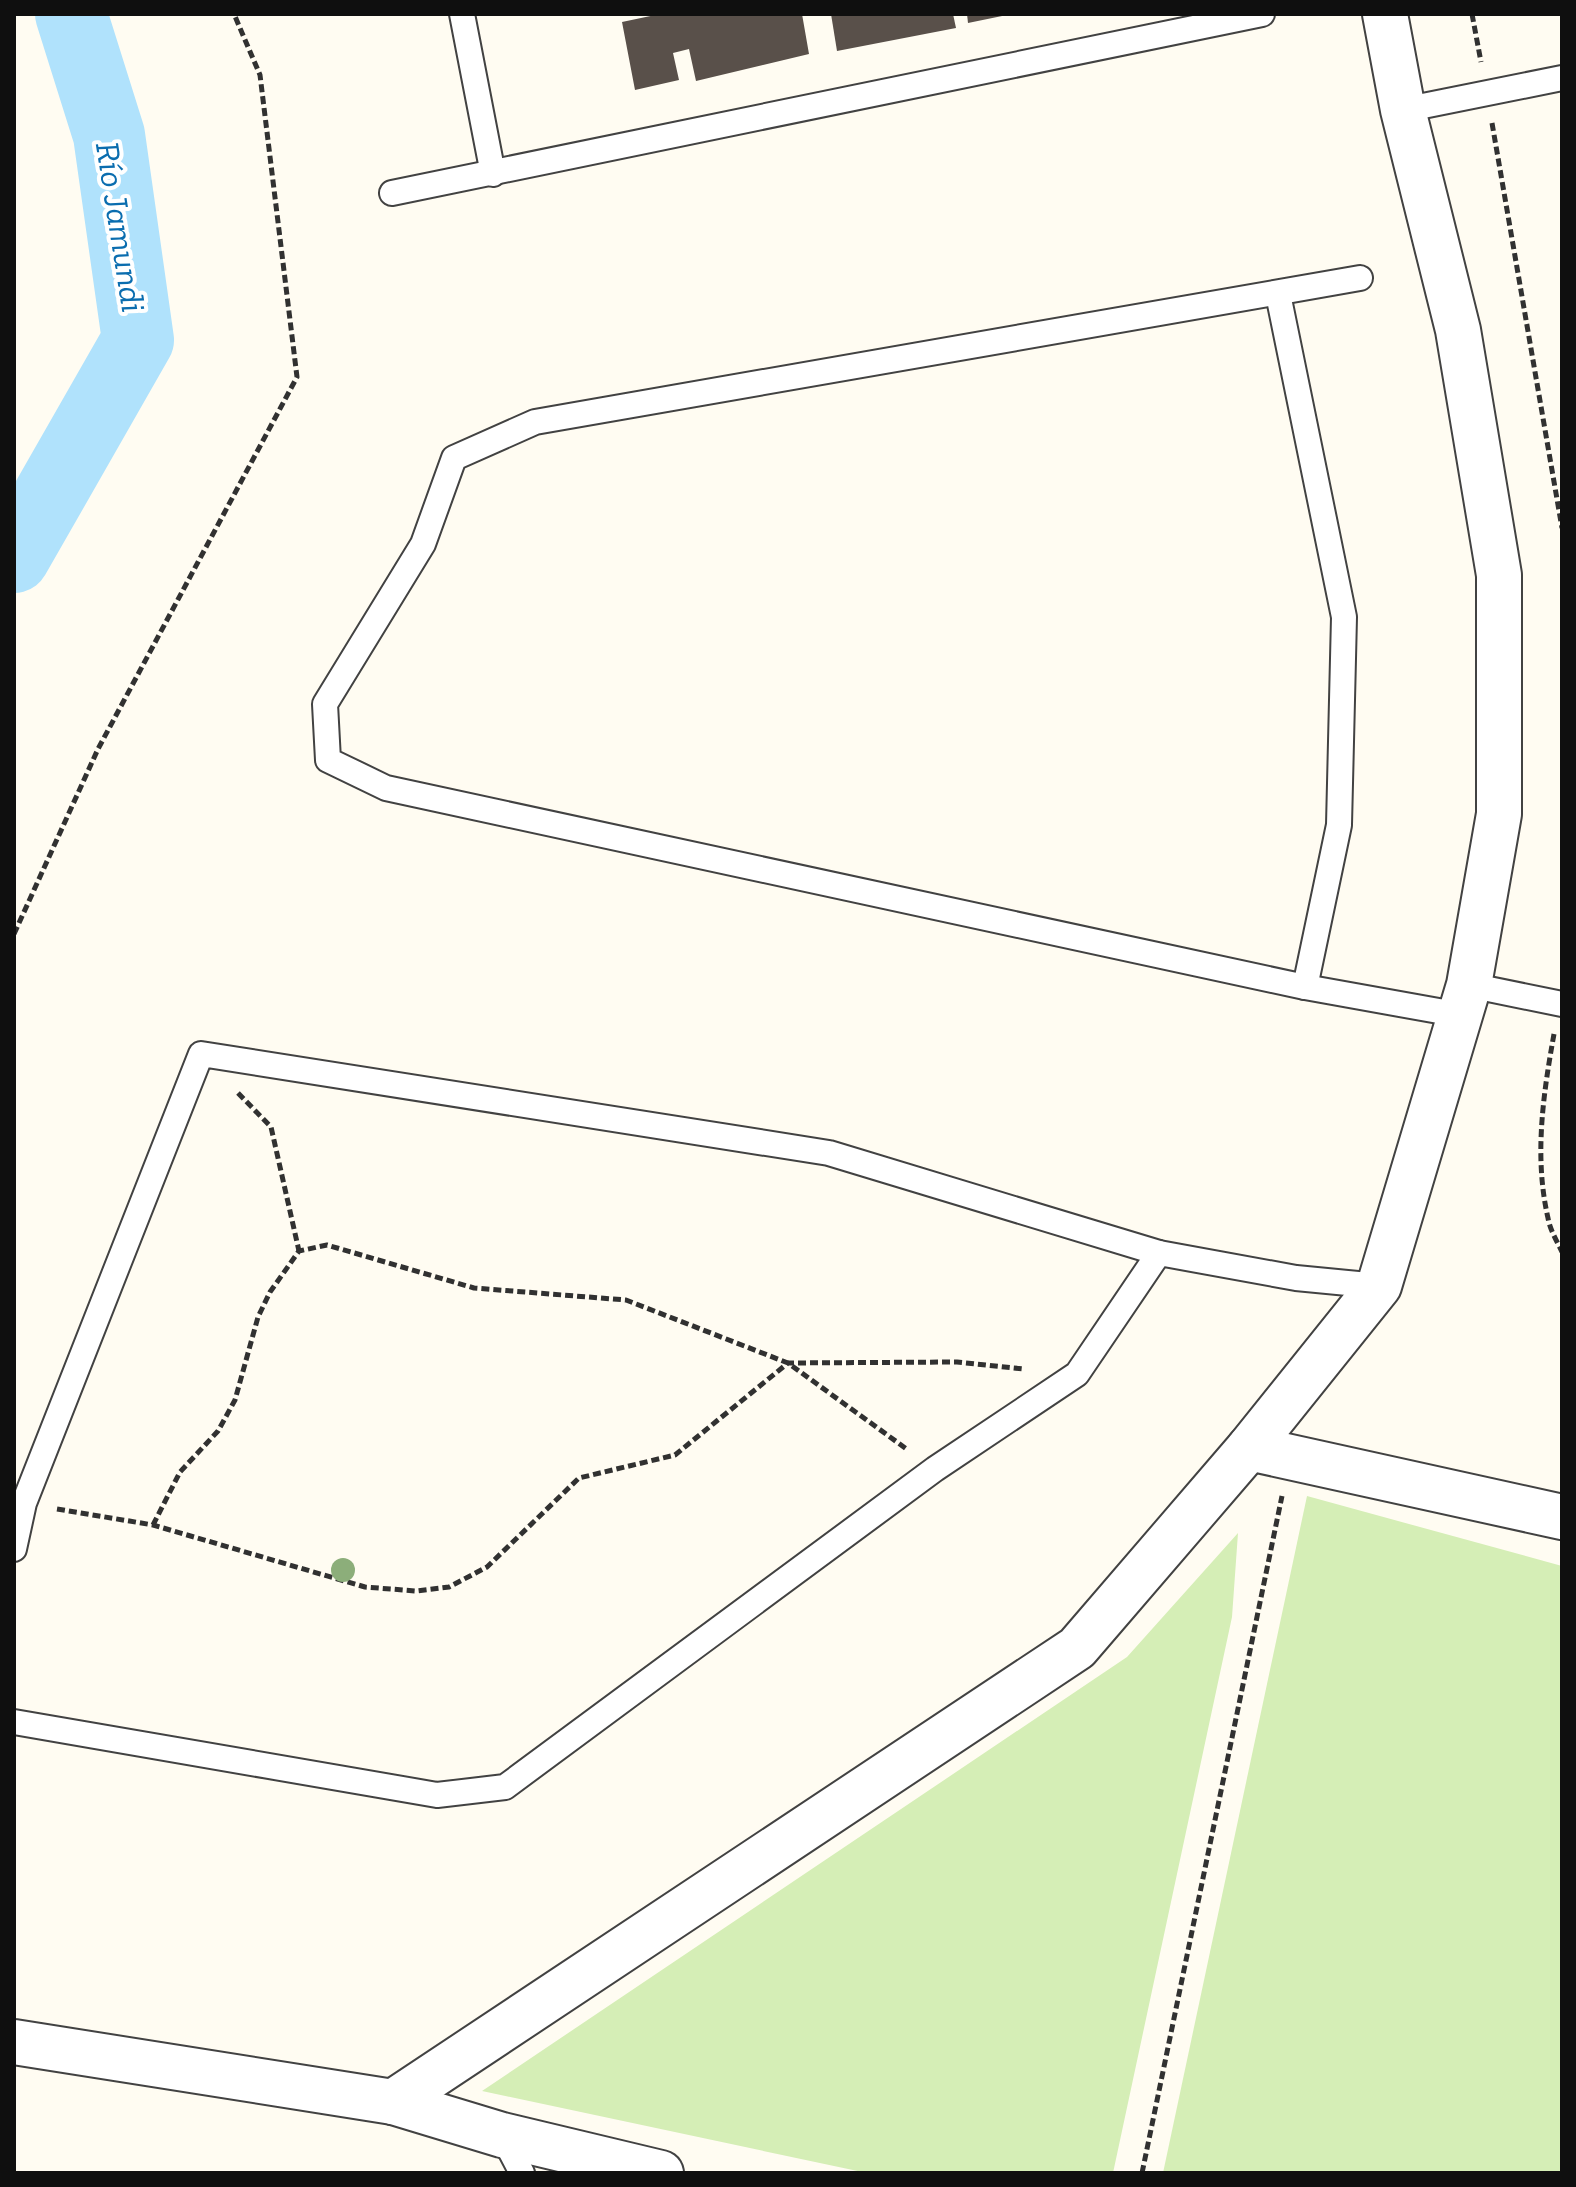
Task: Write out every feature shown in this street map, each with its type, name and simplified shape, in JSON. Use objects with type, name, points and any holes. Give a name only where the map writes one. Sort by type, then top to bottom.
[{"type":"street","points":[[393,2102],[1077,1648],[1270,1452],[1379,1286],[1465,1000],[1499,814],[1499,575],[1458,330],[1403,110],[1385,14]]},
{"type":"street","points":[[1270,1452],[1562,1517]]},
{"type":"street","points":[[14,2042],[393,2102],[502,2135],[661,2173]]},
{"type":"lane","points":[[462,14],[493,174]]},
{"type":"lane","points":[[392,193],[493,174],[1178,22],[1262,14]]},
{"type":"lane","points":[[1403,110],[1562,78]]},
{"type":"lane","points":[[1360,278],[535,422],[454,458],[423,544],[325,704],[328,760],[386,788],[1305,987],[1465,1000],[1560,1003]]},
{"type":"lane","points":[[1278,294],[1344,617],[1339,825],[1305,987]]},
{"type":"lane","points":[[14,1549],[24,1503],[201,1054],[829,1153],[1159,1253],[1296,1278],[1379,1286]]},
{"type":"lane","points":[[14,1722],[437,1795],[505,1787],[935,1469],[1077,1374],[1159,1253]]},
{"type":"lane","points":[[502,2135],[522,2173]]},
{"type":"path","points":[[14,934],[98,749],[297,377],[260,75],[234,14]]},
{"type":"path","points":[[1472,14],[1562,528]]},
{"type":"path","points":[[1560,1003],[1544,1091],[1540,1154],[1548,1220],[1562,1252]]},
{"type":"path","points":[[201,1054],[271,1127],[299,1251]]},
{"type":"path","points":[[153,1525],[180,1472],[218,1431],[229,1410],[239,1387],[258,1317],[270,1292],[299,1251],[327,1245],[474,1288],[626,1300],[788,1363],[935,1469]]},
{"type":"path","points":[[24,1503],[153,1525],[365,1587],[416,1591],[449,1587],[487,1567],[579,1478],[675,1455],[788,1363],[957,1362],[1077,1374]]},
{"type":"path","points":[[1142,2173],[1270,1452]]},
{"type":"green space","points":[[1307,1496],[1562,1566],[1562,2173],[1163,2173]]},
{"type":"green space","points":[[1238,1533],[1232,1617],[1113,2173],[867,2173],[482,2091],[1127,1657]]},
{"type":"building","points":[[660,14],[802,14],[809,54],[696,81],[689,49],[673,53],[679,80],[635,90],[622,22]]},
{"type":"building","points":[[831,14],[953,14],[956,28],[837,51]]},
{"type":"building","points":[[967,14],[1007,14],[1007,15],[968,23]]},
{"type":"waterway","name":"Río Jamundi","points":[[14,557],[138,340],[109,135],[71,14]]}]
